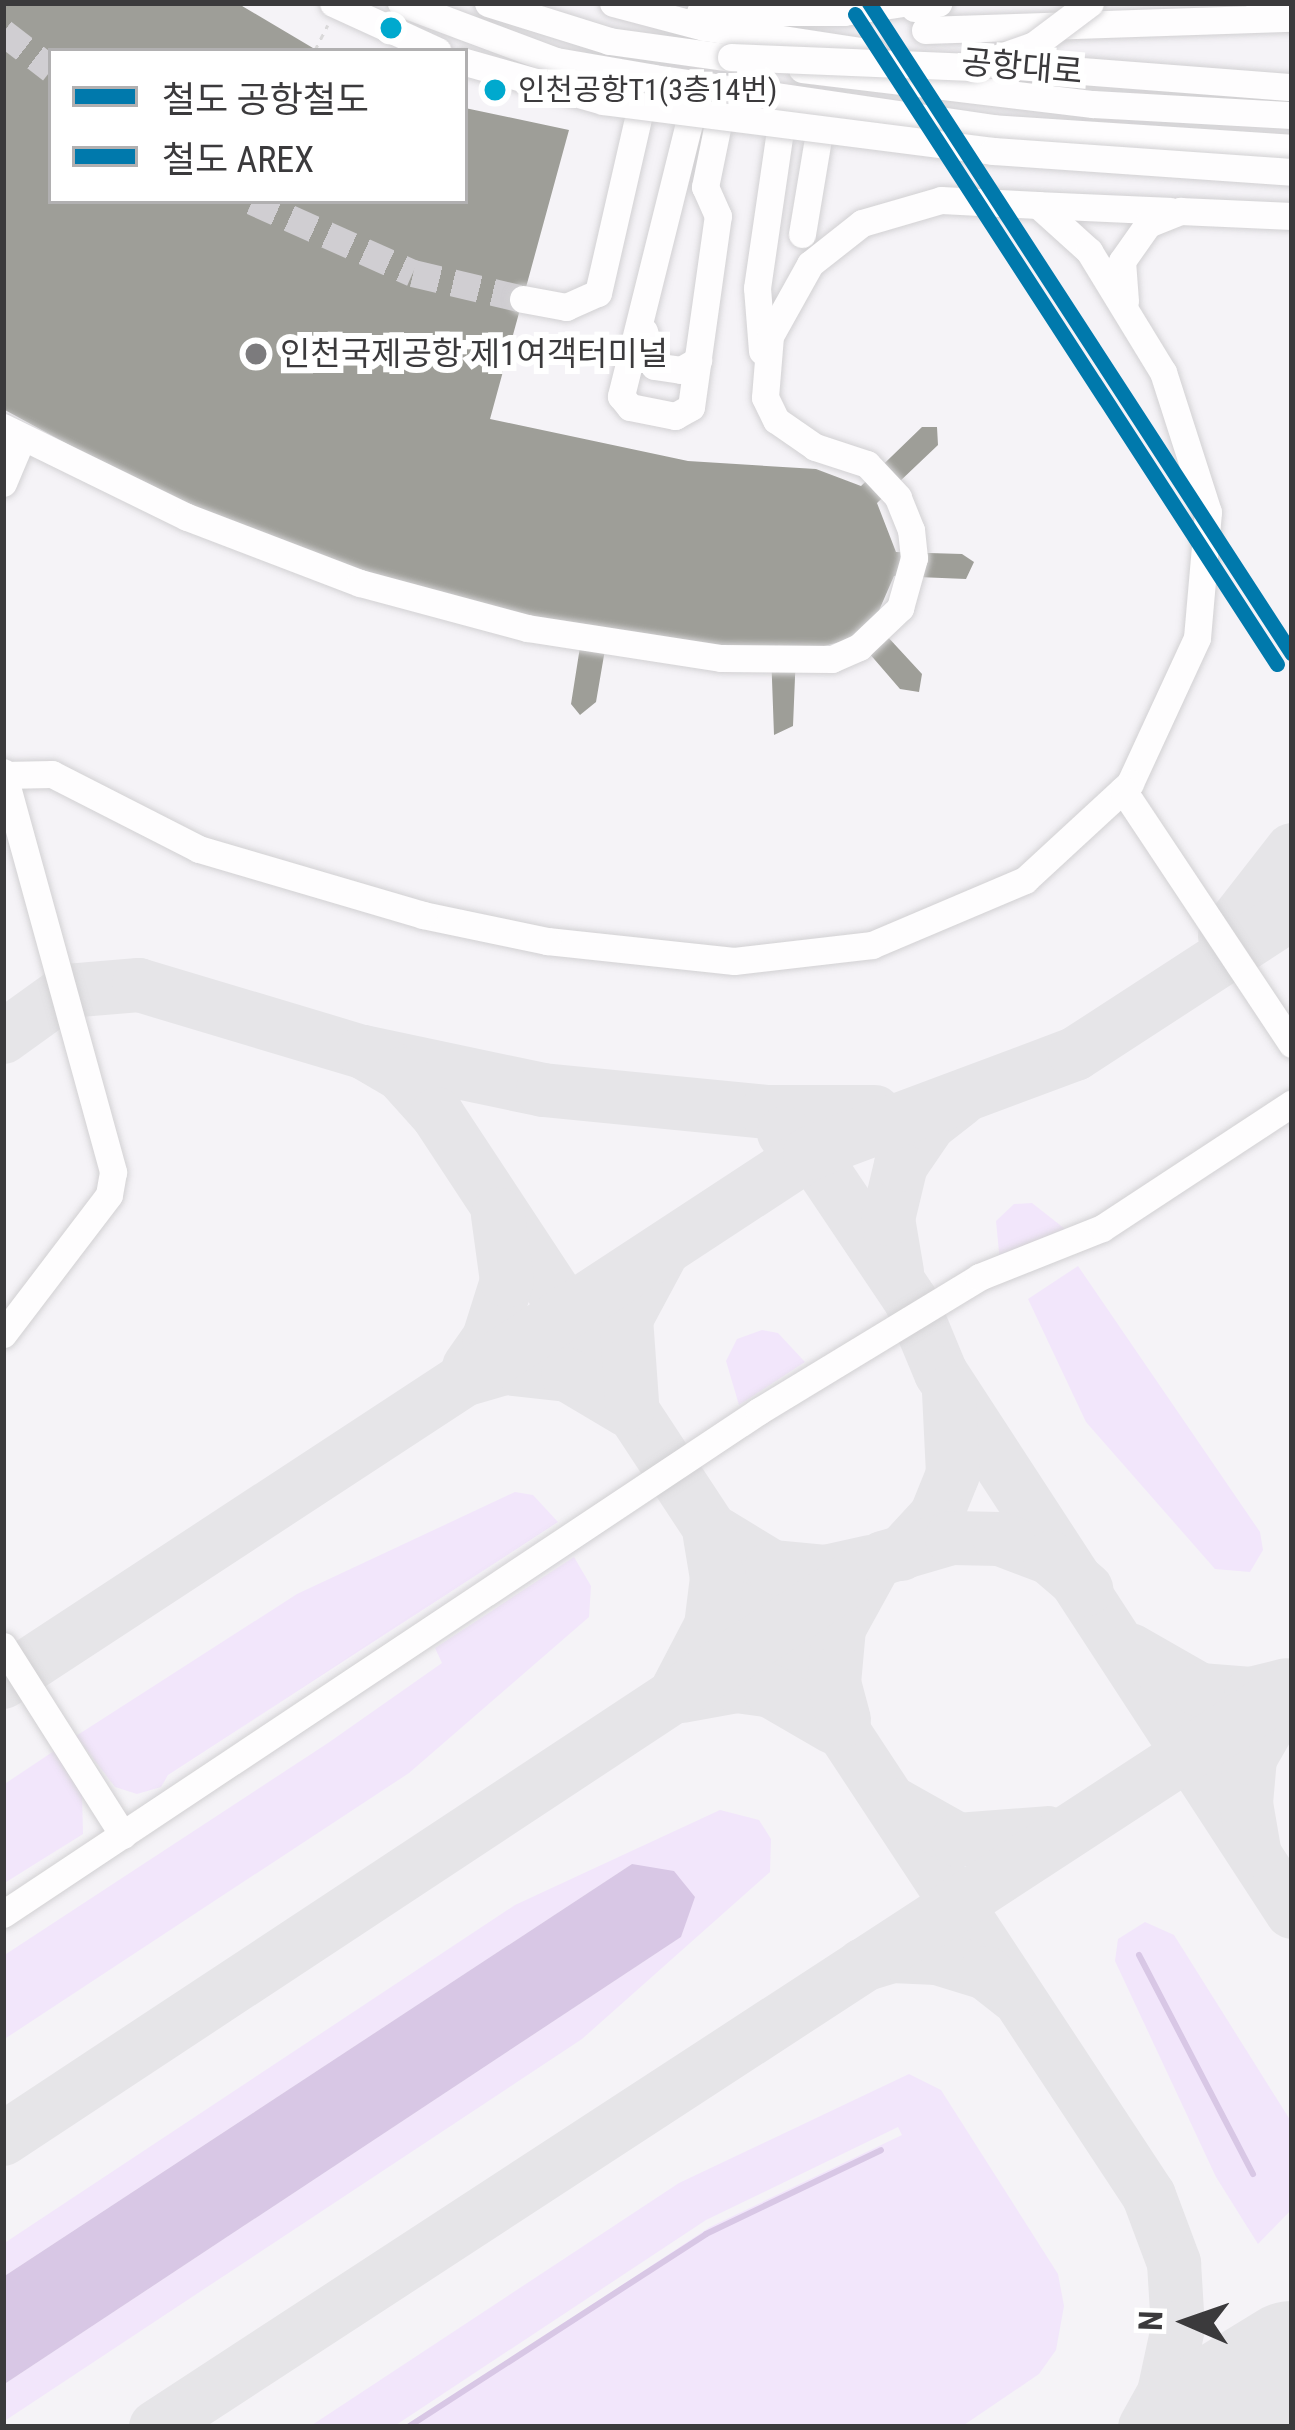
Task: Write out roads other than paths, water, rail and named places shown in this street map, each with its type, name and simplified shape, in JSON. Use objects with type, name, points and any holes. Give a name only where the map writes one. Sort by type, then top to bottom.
[{"type":"street","points":[[333,3],[431,48]]},
{"type":"street","points":[[401,3],[556,61],[648,77],[992,128],[1292,148]]},
{"type":"street","points":[[488,3],[609,41],[869,81],[1292,115]]},
{"type":"street","points":[[731,57],[972,68],[1034,45],[1090,3]]},
{"type":"street","points":[[1259,3],[1292,3]]},
{"type":"street","points":[[621,6],[1292,18]]},
{"type":"street","name":"공항대로","points":[[621,6],[872,53],[1292,87]]},
{"type":"street","points":[[468,63],[603,101],[993,151],[1292,172]]},
{"type":"street","points":[[523,299],[566,307],[598,293],[648,77]]},
{"type":"street","points":[[3,483],[13,432],[187,517],[361,584],[527,628],[721,658],[832,659],[859,647],[900,608],[914,558],[911,530],[898,497],[867,464],[814,447],[776,420],[763,365],[758,288],[784,99]]},
{"type":"street","points":[[802,234],[824,105]]},
{"type":"street","points":[[706,113],[705,187],[718,212],[698,360],[685,414],[630,407],[621,396],[706,113]]},
{"type":"street","points":[[763,365],[787,298],[827,248],[862,223],[941,200],[1292,216]]},
{"type":"street","points":[[3,1334],[109,1195],[113,1172],[4,774],[52,773],[79,782],[199,849],[423,915],[547,941],[734,961],[872,945],[992,900],[1051,860],[1123,790],[1197,638],[1208,512],[1182,413],[1127,311],[1089,251],[1038,206]]},
{"type":"street","points":[[1127,311],[1121,274],[1132,241],[1148,224],[1180,212]]},
{"type":"street","points":[[768,221],[827,248]]},
{"type":"street","points":[[644,327],[650,364],[681,370],[698,360]]},
{"type":"street","points":[[1123,790],[1292,1044]]},
{"type":"street","points":[[3,1914],[759,1411],[1010,1260],[1102,1228],[1292,1103]]},
{"type":"street","points":[[3,1646],[123,1835]]},
{"type":"waterway","points":[[1139,1955],[1253,2174]]},
{"type":"waterway","points":[[408,2427],[706,2234],[881,2150]]},
{"type":"tunnel","points":[[3,32],[48,67]]},
{"type":"tunnel","points":[[259,204],[413,273],[523,299]]},
{"type":"rail line","name":"공항철도","points":[[869,3],[1292,654]]},
{"type":"rail line","name":"AREX","points":[[855,14],[1277,664]]},
{"type":"place","name":"인천공항T1(3층14번)","points":[[495,90]]},
{"type":"place","name":"인천국제공항 제1여객터미널","points":[[256,354]]}]
